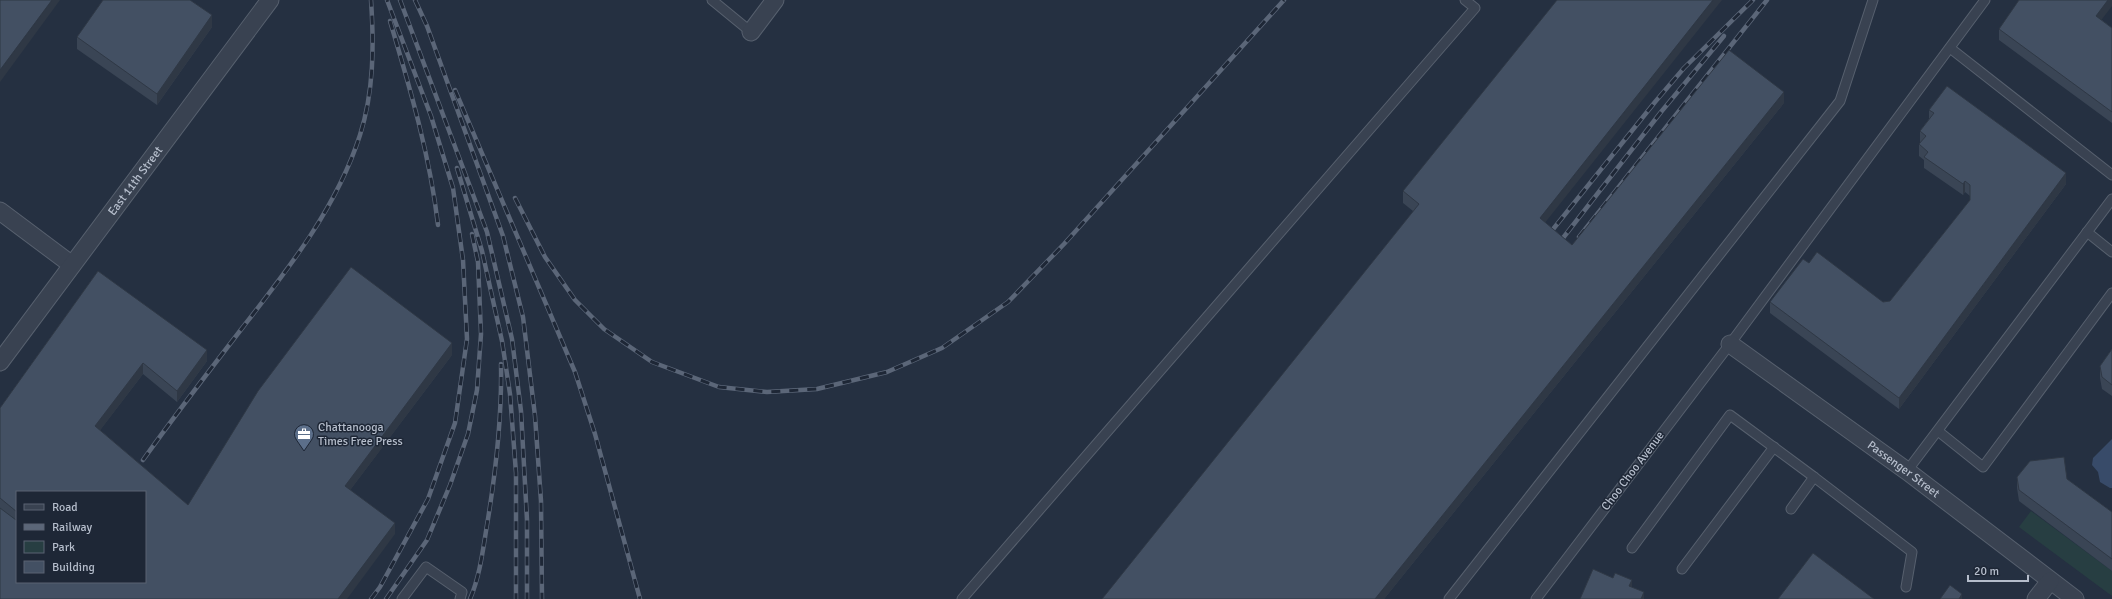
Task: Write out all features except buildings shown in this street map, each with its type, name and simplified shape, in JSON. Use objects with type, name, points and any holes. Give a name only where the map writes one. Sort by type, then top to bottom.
[{"type":"street","name":"East 11th Street","points":[[0,362],[270,0]]},
{"type":"street","points":[[750,32],[775,0]]},
{"type":"street","points":[[0,211],[72,265]]},
{"type":"street","name":"Passenger Street","points":[[1730,344],[1907,471],[2075,599]]},
{"type":"street","points":[[2036,599],[2050,581]]},
{"type":"lane","points":[[712,0],[750,32]]},
{"type":"lane","points":[[962,599],[1475,8],[1465,0]]},
{"type":"lane","points":[[1449,599],[1840,101],[1873,0]]},
{"type":"lane","name":"Choo Choo Avenue","points":[[1536,599],[1730,344],[1985,0]]},
{"type":"lane","points":[[1950,48],[2112,175]]},
{"type":"lane","points":[[1907,471],[2112,199]]},
{"type":"lane","points":[[2086,232],[2112,252]]},
{"type":"lane","points":[[1938,431],[1983,467],[2112,293]]},
{"type":"lane","points":[[1632,548],[1730,414],[1912,552],[1906,587]]},
{"type":"lane","points":[[1682,569],[1774,447]]},
{"type":"lane","points":[[1791,509],[1814,477]]},
{"type":"lane","points":[[402,599],[426,567],[462,592],[460,599]]},
{"type":"green space","points":[[2031,511],[2112,571],[2112,596],[2019,527]]},
{"type":"water","points":[[2112,439],[2112,488],[2110,488],[2100,482],[2098,472],[2092,465],[2093,458]]},
{"type":"railway","points":[[143,460],[167,426],[294,259],[325,212],[338,187],[350,162],[360,135],[368,102],[373,51],[371,0]]},
{"type":"railway","points":[[371,599],[380,587],[428,499],[455,423],[467,339],[463,260],[453,188],[431,116],[387,0]]},
{"type":"railway","points":[[400,0],[487,232],[512,339],[521,411],[527,520],[527,599]]},
{"type":"railway","points":[[415,0],[427,26],[503,236],[523,317],[535,416],[541,501],[542,599]]},
{"type":"railway","points":[[515,198],[545,257],[575,300],[604,329],[652,362],[719,387],[767,392],[817,389],[887,372],[942,348],[1008,302],[1064,244],[1284,0]]},
{"type":"railway","points":[[1546,238],[1684,68],[1753,0]]},
{"type":"railway","points":[[1579,237],[1767,0]]},
{"type":"railway","points":[[390,21],[425,148],[438,225]]},
{"type":"railway","points":[[1556,247],[1661,112],[1724,36]]},
{"type":"railway","points":[[455,90],[575,372],[595,434],[640,599]]},
{"type":"railway","points":[[457,168],[482,251],[502,341],[510,394],[516,473],[516,599]]},
{"type":"railway","points":[[386,599],[427,540],[450,485],[468,434],[477,390],[481,334],[478,262],[472,234]]},
{"type":"railway","points":[[470,599],[481,562],[493,485],[498,444],[501,364]]},
{"type":"place","name":"Chattanooga Times Free Press","points":[[304,451]]}]
